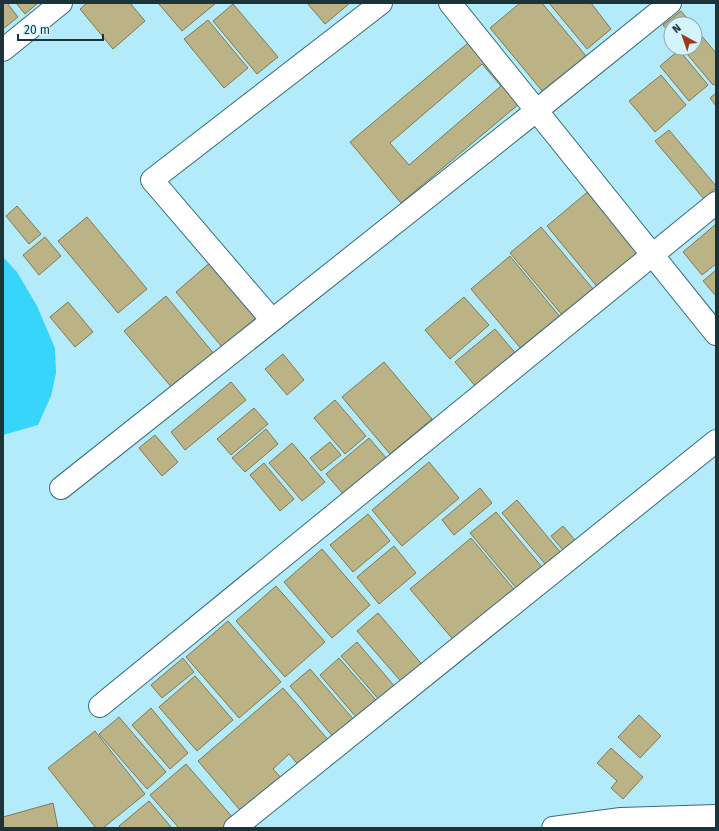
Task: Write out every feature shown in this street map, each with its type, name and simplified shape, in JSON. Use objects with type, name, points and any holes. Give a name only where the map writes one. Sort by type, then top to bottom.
[{"type":"street","points":[[3,50],[61,3]]},
{"type":"street","points":[[272,320],[152,180],[381,3]]},
{"type":"street","points":[[450,3],[716,334]]},
{"type":"street","points":[[60,488],[670,3]]},
{"type":"street","points":[[100,706],[716,203]]},
{"type":"street","points":[[235,828],[716,441]]},
{"type":"street","points":[[553,828],[621,819],[716,816]]},
{"type":"water","points":[[3,257],[17,272],[37,306],[55,348],[56,373],[51,396],[38,425],[3,435]]},
{"type":"building","points":[[3,3],[7,3],[18,17],[3,29]]},
{"type":"building","points":[[16,3],[38,3],[25,14]]},
{"type":"building","points":[[87,3],[130,3],[145,21],[113,49],[80,9]]},
{"type":"building","points":[[158,3],[216,3],[182,31]]},
{"type":"building","points":[[307,3],[350,3],[325,24]]},
{"type":"building","points":[[520,3],[542,3],[586,56],[543,92],[490,28]]},
{"type":"building","points":[[549,3],[591,3],[611,29],[587,49]]},
{"type":"building","points":[[233,4],[278,57],[257,74],[213,21]]},
{"type":"building","points":[[681,11],[685,16],[675,16]]},
{"type":"building","points":[[208,20],[248,68],[224,88],[184,39]]},
{"type":"building","points":[[703,38],[716,53],[716,83],[713,85],[689,56],[703,56]]},
{"type":"building","points":[[468,43],[519,104],[401,203],[350,142]],"holes":[[[482,64],[501,86],[409,165],[390,143]]]},
{"type":"building","points":[[672,56],[684,56],[708,85],[689,101],[660,66]]},
{"type":"building","points":[[661,75],[686,105],[655,132],[629,101]]},
{"type":"building","points":[[716,93],[716,106],[710,98]]},
{"type":"building","points":[[669,130],[716,186],[716,188],[704,199],[655,141]]},
{"type":"building","points":[[590,190],[642,253],[599,289],[547,226]]},
{"type":"building","points":[[17,206],[41,234],[29,244],[6,216]]},
{"type":"building","points":[[87,217],[147,289],[118,313],[58,241]]},
{"type":"building","points":[[716,224],[716,264],[702,275],[683,252]]},
{"type":"building","points":[[541,227],[594,290],[563,316],[510,253]]},
{"type":"building","points":[[45,237],[61,256],[39,275],[23,255]]},
{"type":"building","points":[[510,256],[561,318],[522,350],[471,289]]},
{"type":"building","points":[[212,261],[258,316],[222,347],[176,292]]},
{"type":"building","points":[[716,270],[716,296],[703,281]]},
{"type":"building","points":[[166,296],[215,355],[173,389],[124,331]]},
{"type":"building","points":[[464,297],[489,325],[450,359],[425,330]]},
{"type":"building","points":[[68,302],[93,332],[75,347],[50,317]]},
{"type":"building","points":[[495,329],[516,354],[476,387],[455,362]]},
{"type":"building","points":[[283,354],[304,380],[287,395],[265,369]]},
{"type":"building","points":[[384,362],[432,419],[390,454],[342,397]]},
{"type":"building","points":[[231,382],[246,400],[185,450],[171,432]]},
{"type":"building","points":[[335,400],[366,436],[345,454],[314,418]]},
{"type":"building","points":[[254,408],[268,424],[231,455],[217,439]]},
{"type":"building","points":[[266,429],[278,444],[245,472],[232,458]]},
{"type":"building","points":[[155,435],[178,462],[162,476],[139,448]]},
{"type":"building","points":[[369,438],[387,459],[344,495],[326,474]]},
{"type":"building","points":[[330,442],[341,455],[321,471],[310,458]]},
{"type":"building","points":[[292,443],[325,482],[302,501],[269,463]]},
{"type":"building","points":[[429,462],[459,498],[402,546],[372,510]]},
{"type":"building","points":[[264,463],[294,499],[280,511],[250,475]]},
{"type":"building","points":[[480,488],[492,503],[454,535],[442,520]]},
{"type":"building","points":[[517,500],[561,553],[546,565],[502,513]]},
{"type":"building","points":[[496,512],[542,567],[517,589],[470,533]]},
{"type":"building","points":[[368,514],[390,541],[353,572],[330,545]]},
{"type":"building","points":[[563,526],[575,540],[563,550],[551,536]]},
{"type":"building","points":[[471,538],[517,593],[456,643],[410,589]]},
{"type":"building","points":[[394,546],[416,573],[379,604],[357,577]]},
{"type":"building","points":[[322,549],[370,605],[332,638],[284,582]]},
{"type":"building","points":[[276,586],[325,642],[285,677],[236,621]]},
{"type":"building","points":[[378,613],[425,668],[405,686],[357,631]]},
{"type":"building","points":[[228,621],[281,682],[239,718],[186,657]]},
{"type":"building","points":[[357,642],[396,688],[381,702],[341,656]]},
{"type":"building","points":[[183,658],[194,672],[162,698],[151,685]]},
{"type":"building","points":[[339,658],[382,707],[362,724],[320,675]]},
{"type":"building","points":[[310,669],[355,721],[335,739],[290,686]]},
{"type":"building","points":[[195,676],[233,720],[197,751],[159,707]]},
{"type":"building","points":[[283,688],[331,743],[301,768],[289,754],[273,769],[285,782],[245,816],[198,761]]},
{"type":"building","points":[[151,708],[188,753],[170,769],[132,725]]},
{"type":"building","points":[[639,715],[661,736],[640,758],[618,737]]},
{"type":"building","points":[[119,717],[166,772],[147,789],[99,734]]},
{"type":"building","points":[[95,731],[145,794],[103,828],[96,828],[48,768]]},
{"type":"building","points":[[611,748],[643,777],[623,799],[611,788],[617,781],[597,763]]},
{"type":"building","points":[[186,764],[234,819],[223,828],[179,828],[150,795]]},
{"type":"building","points":[[149,801],[172,828],[121,828],[119,826]]},
{"type":"building","points":[[53,803],[58,828],[3,828],[3,817]]}]
